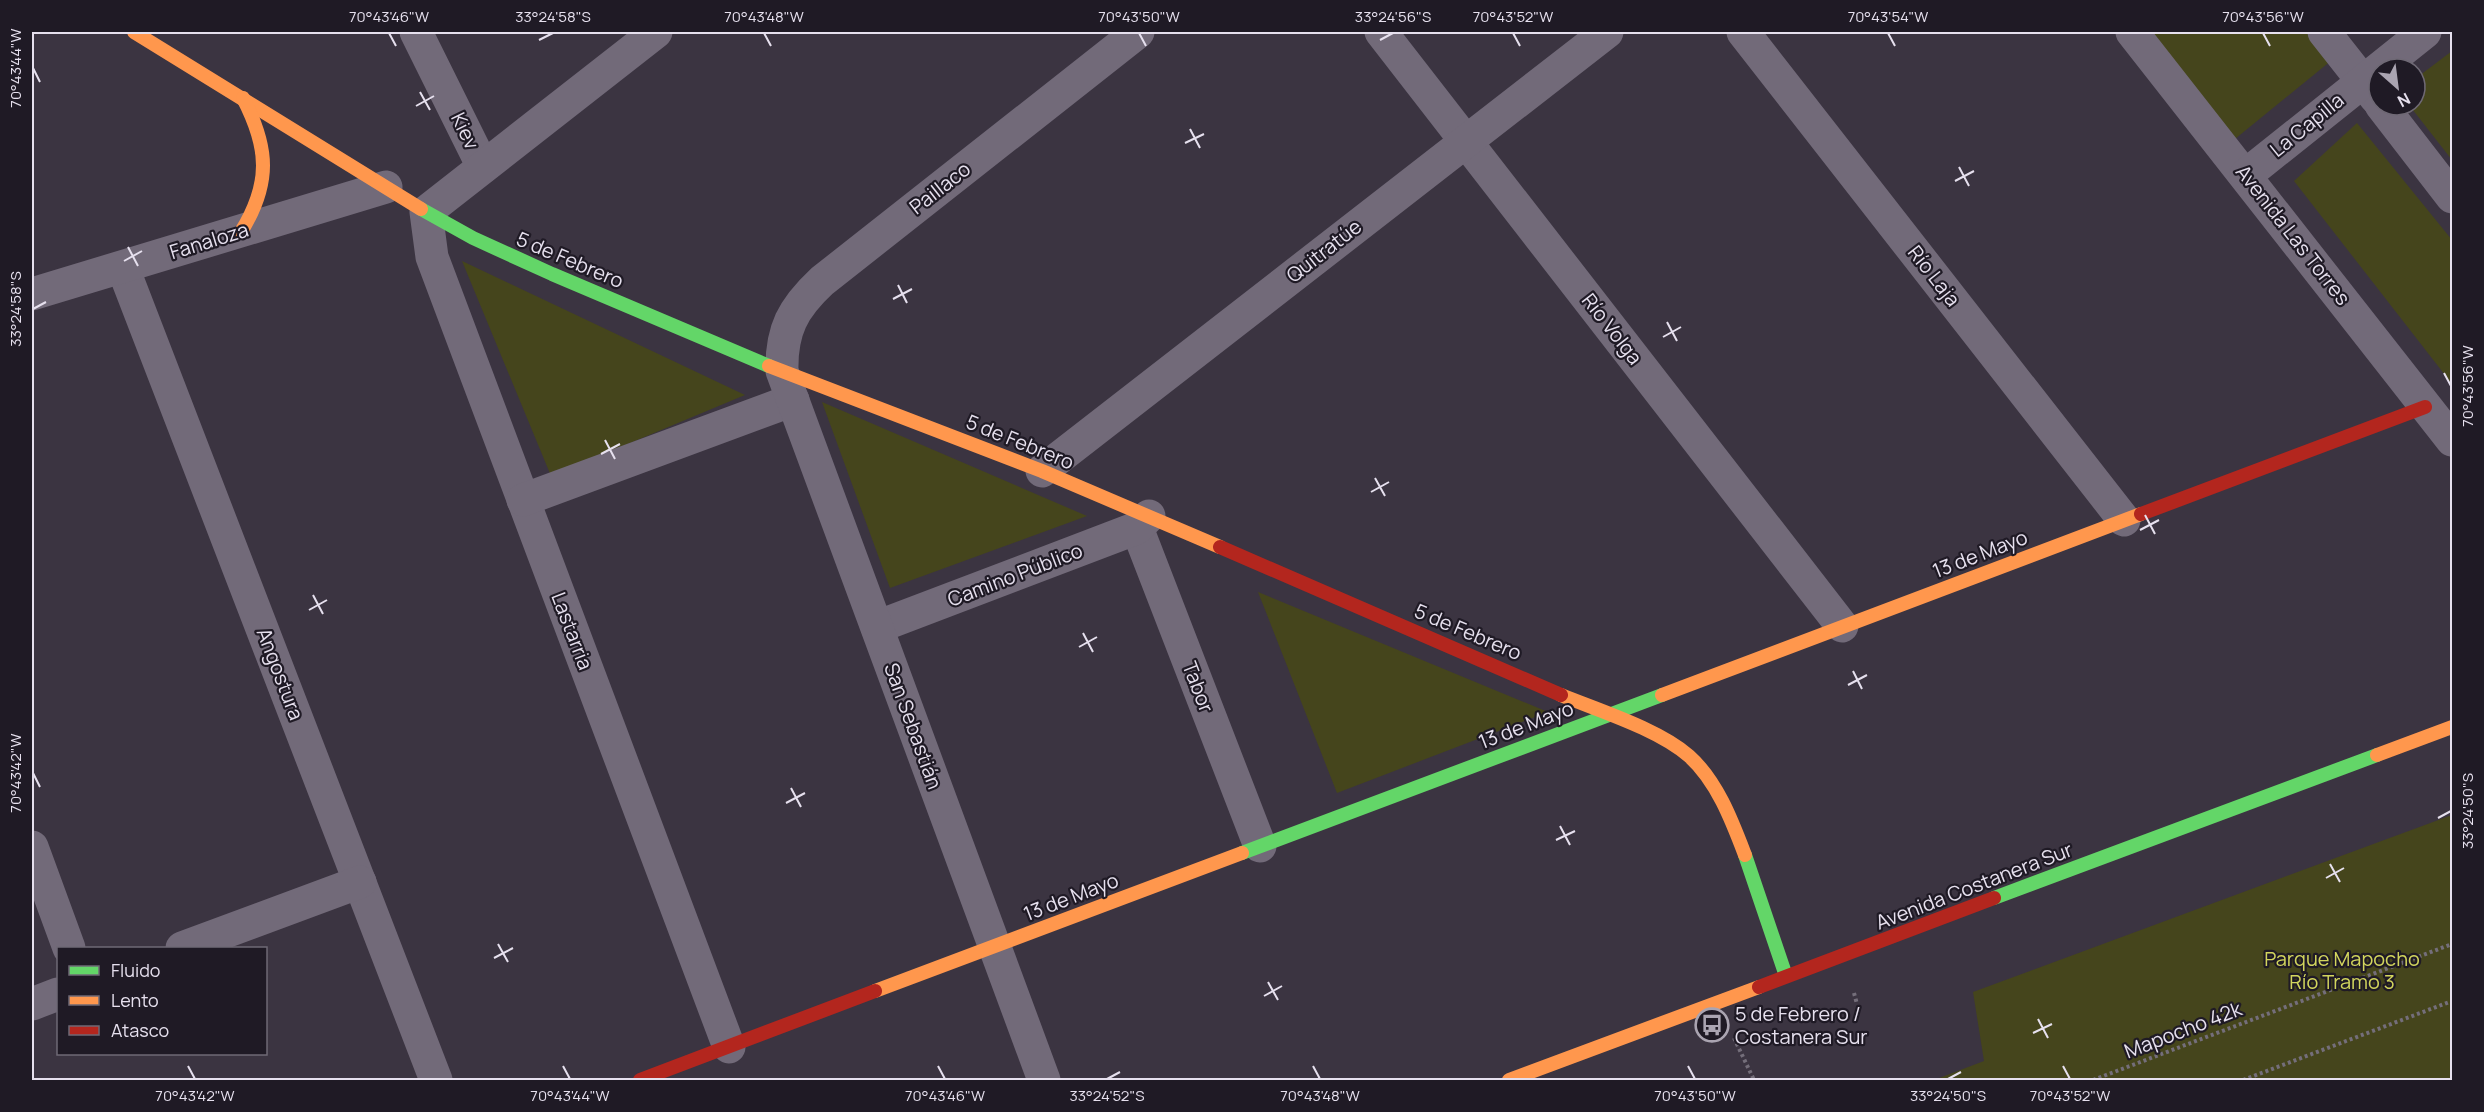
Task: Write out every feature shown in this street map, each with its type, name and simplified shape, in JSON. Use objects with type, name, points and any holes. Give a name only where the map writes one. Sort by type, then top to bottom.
[{"type":"street","name":"5 de Febrero","points":[[135,32],[426,212],[473,238],[788,385],[1042,471],[1143,522],[1611,714],[1660,737],[1691,758],[1710,783],[1733,825],[1786,976]]},
{"type":"street","name":"Kiev","points":[[416,32],[483,167]]},
{"type":"street","points":[[426,212],[656,32]]},
{"type":"street","name":"Paillaco","points":[[788,385],[784,336],[790,319],[804,299],[822,282],[1138,32]]},
{"type":"street","name":"Río Volga","points":[[1381,32],[1842,627]]},
{"type":"street","name":"Quitratúe","points":[[1042,471],[1607,32]]},
{"type":"street","name":"Río Laja","points":[[1743,32],[2124,520]]},
{"type":"street","name":"Avenida Las Torres","points":[[2132,32],[2452,440]]},
{"type":"street","points":[[2324,32],[2367,87]]},
{"type":"street","name":"La Capilla","points":[[2405,57],[2425,32]]},
{"type":"street","points":[[241,232],[251,218],[260,194],[265,169],[263,144],[243,98]]},
{"type":"street","name":"La Capilla","points":[[2246,175],[2367,100]]},
{"type":"street","points":[[2390,117],[2452,197]]},
{"type":"street","name":"Fanaloza","points":[[32,294],[386,187]]},
{"type":"street","name":"Lastarria","points":[[426,212],[432,257],[729,1047]]},
{"type":"street","name":"Angostura","points":[[123,268],[436,1080]]},
{"type":"street","points":[[523,500],[788,385]]},
{"type":"street","name":"San Sebastián","points":[[788,385],[1044,1080]]},
{"type":"street","name":"13 de Mayo","points":[[640,1080],[2425,407]]},
{"type":"street","name":"Camino Público","points":[[877,627],[1143,522]]},
{"type":"street","name":"Tabor","points":[[1143,522],[1260,846]]},
{"type":"street","name":"Avenida Costanera Sur","points":[[1509,1080],[2452,727]]},
{"type":"street","points":[[32,847],[69,947]]},
{"type":"street","points":[[185,947],[360,882]]},
{"type":"street","points":[[32,1004],[57,994]]},
{"type":"path","name":"Mapocho 42k","points":[[2093,1080],[2452,944]]},
{"type":"path","points":[[2243,1080],[2452,1001]]},
{"type":"path","points":[[1716,1002],[1754,1080]]},
{"type":"green space","points":[[2149,32],[2310,32],[2332,60],[2235,139]]},
{"type":"green space","points":[[2452,51],[2452,160],[2418,117],[2427,117],[2427,70]]},
{"type":"green space","points":[[2357,123],[2452,240],[2452,384],[2294,181]]},
{"type":"green space","points":[[462,261],[745,395],[551,476]]},
{"type":"green space","points":[[822,402],[1087,516],[890,588]]},
{"type":"green space","points":[[1258,592],[1548,712],[1337,793]]},
{"type":"green space","name":"Parque Mapocho Río Tramo 3","points":[[2452,815],[2452,1080],[1934,1080],[1984,1061],[1973,992]]},
{"type":"traffic: fast","points":[[421,209],[473,238],[552,274],[769,366]]},
{"type":"traffic: fast","points":[[1242,853],[1662,695]]},
{"type":"traffic: fast","points":[[1994,898],[2377,755]]},
{"type":"traffic: fast","points":[[1745,855],[1786,976]]},
{"type":"traffic: slow","points":[[134,32],[421,209]]},
{"type":"traffic: slow","points":[[241,232],[258,197],[263,165],[258,133],[243,98]]},
{"type":"traffic: slow","points":[[769,366],[1042,471],[1220,547]]},
{"type":"traffic: slow","points":[[1662,695],[2141,514]]},
{"type":"traffic: slow","points":[[1561,695],[1645,729],[1689,756],[1716,789],[1745,855]]},
{"type":"traffic: slow","points":[[2377,755],[2452,727]]},
{"type":"traffic: slow","points":[[875,991],[1242,853]]},
{"type":"traffic: slow","points":[[1509,1080],[1759,987]]},
{"type":"traffic: jam","points":[[2141,514],[2425,407]]},
{"type":"traffic: jam","points":[[1220,547],[1561,695]]},
{"type":"traffic: jam","points":[[1759,987],[1994,898]]},
{"type":"traffic: jam","points":[[640,1080],[875,991]]},
{"type":"place","name":"5 de Febrero / Costanera Sur","points":[[1712,1025]]}]
